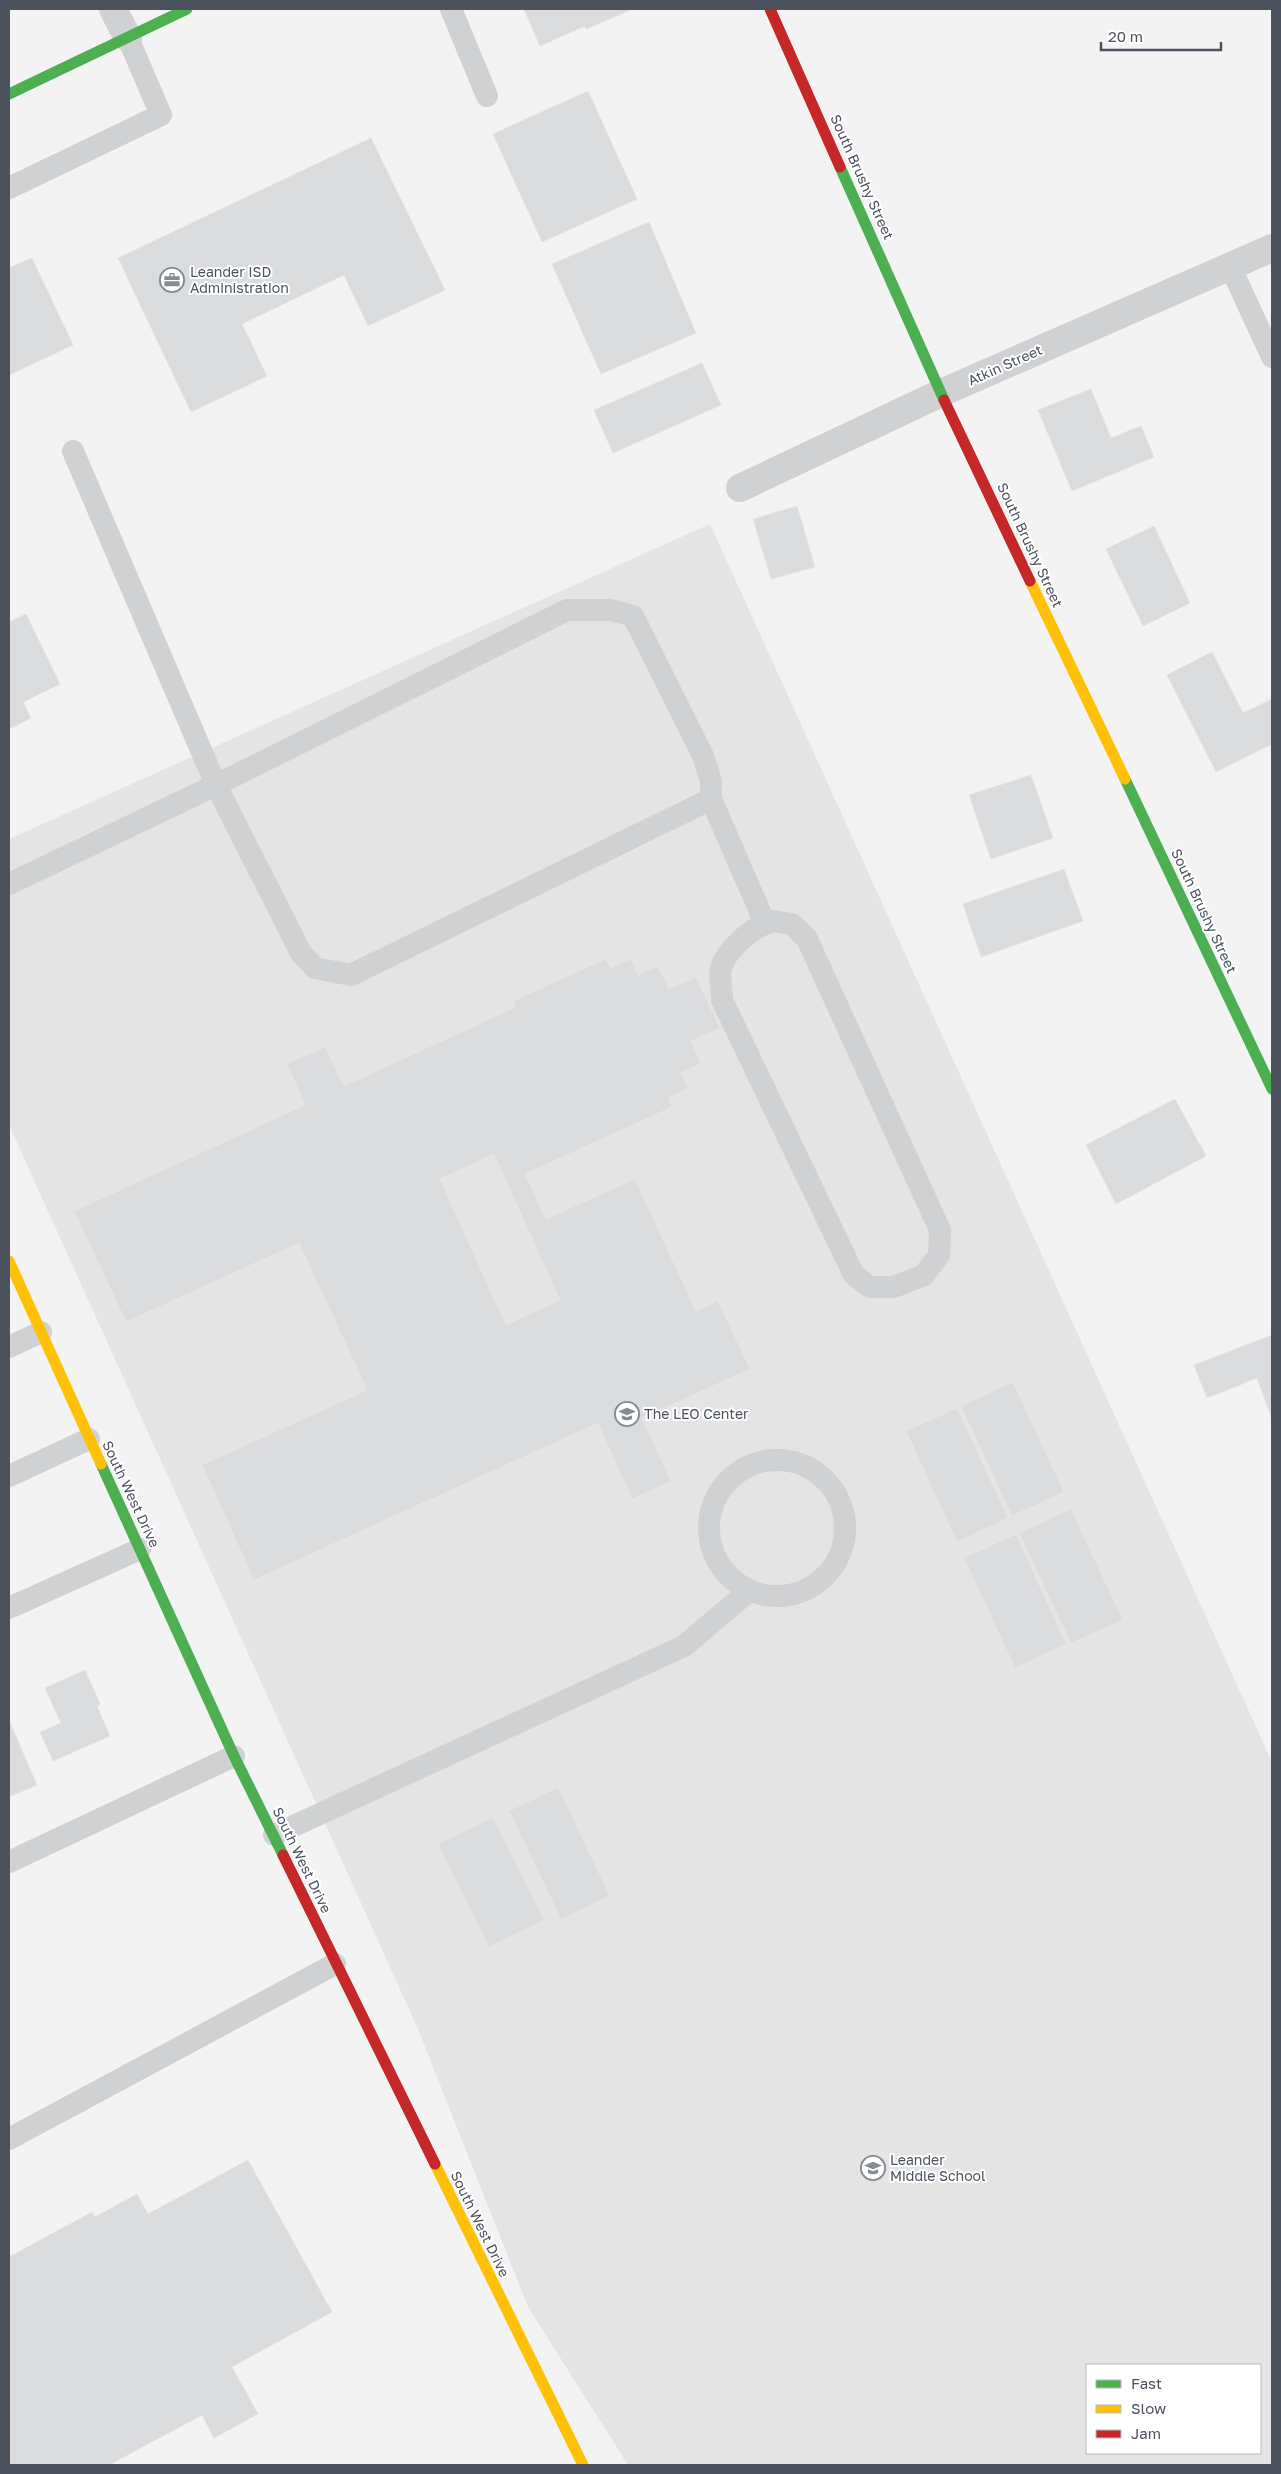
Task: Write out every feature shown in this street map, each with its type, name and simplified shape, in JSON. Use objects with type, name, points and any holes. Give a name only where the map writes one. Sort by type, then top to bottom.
[{"type":"street","points":[[114,9],[128,38]]},
{"type":"street","points":[[9,94],[187,9]]},
{"type":"street","name":"South Brushy Street","points":[[770,9],[941,393],[1272,1089]]},
{"type":"street","name":"Atkin Street","points":[[740,488],[941,393],[1272,248]]},
{"type":"street","name":"South West Drive","points":[[9,1261],[234,1756],[583,2465]]},
{"type":"lane","points":[[451,9],[487,96]]},
{"type":"lane","points":[[9,188],[162,115],[128,38]]},
{"type":"lane","points":[[1230,266],[1272,357]]},
{"type":"lane","points":[[73,451],[216,785],[301,953],[315,968],[351,975],[711,799]]},
{"type":"lane","points":[[9,884],[216,785],[567,610],[611,610],[633,616],[703,756],[711,781],[711,799],[765,924]]},
{"type":"lane","points":[[773,921],[792,924],[807,939],[936,1221],[940,1230],[939,1254],[924,1275],[894,1286],[870,1287],[854,1275],[722,1000],[721,968],[733,947],[765,924],[773,921]]},
{"type":"lane","points":[[9,1347],[41,1332]]},
{"type":"lane","points":[[9,1476],[89,1438]]},
{"type":"lane","points":[[779,1459],[805,1465],[827,1480],[842,1502],[846,1529],[840,1555],[825,1577],[802,1592],[776,1597],[749,1591],[727,1576],[712,1553],[708,1527],[714,1500],[729,1478],[752,1463],[779,1459]]},
{"type":"lane","points":[[9,1608],[140,1549]]},
{"type":"lane","points":[[274,1836],[684,1646],[749,1591]]},
{"type":"lane","points":[[9,1862],[234,1756]]},
{"type":"lane","points":[[9,2139],[335,1964]]},
{"type":"shaded area","name":"The LEO Center","points":[[710,524],[1272,1762],[1272,2465],[628,2465],[528,2307],[418,2029],[9,1125],[9,839]]},
{"type":"building","points":[[524,9],[633,9],[586,29],[585,26],[540,46]]},
{"type":"building","points":[[588,91],[637,199],[542,242],[493,134]]},
{"type":"building","points":[[371,138],[445,290],[368,326],[344,275],[242,324],[267,376],[191,412],[118,258]]},
{"type":"building","points":[[649,222],[696,333],[601,374],[552,264]]},
{"type":"building","points":[[32,258],[73,345],[9,375],[9,268]]},
{"type":"building","points":[[702,363],[721,405],[613,453],[594,410]]},
{"type":"building","points":[[1091,389],[1111,438],[1141,426],[1154,457],[1072,491],[1038,410]]},
{"type":"building","points":[[797,506],[815,567],[771,579],[753,519]]},
{"type":"building","points":[[1154,526],[1190,603],[1143,626],[1106,549]]},
{"type":"building","points":[[26,614],[60,684],[23,702],[31,718],[9,729],[9,622]]},
{"type":"building","points":[[1212,652],[1243,713],[1272,699],[1272,744],[1216,772],[1167,675]]},
{"type":"building","points":[[1031,775],[1053,838],[991,859],[969,795]]},
{"type":"building","points":[[1064,869],[1083,921],[981,957],[963,904]]},
{"type":"building","points":[[606,959],[611,968],[631,959],[638,975],[658,966],[669,989],[696,977],[720,1028],[691,1041],[701,1063],[681,1073],[688,1088],[668,1098],[672,1107],[525,1174],[546,1219],[635,1179],[696,1311],[718,1301],[750,1369],[642,1418],[671,1481],[632,1499],[598,1423],[254,1580],[202,1465],[367,1390],[299,1243],[126,1322],[74,1211],[305,1105],[287,1064],[325,1047],[344,1086],[516,1007],[513,1001]],"holes":[[[494,1154],[560,1300],[506,1325],[440,1179]]]},
{"type":"building","points":[[1175,1099],[1206,1156],[1116,1204],[1086,1145]]},
{"type":"building","points":[[1272,1335],[1272,1419],[1257,1378],[1207,1398],[1194,1365]]},
{"type":"building","points":[[1013,1382],[1064,1492],[1012,1516],[961,1406]]},
{"type":"building","points":[[957,1408],[1008,1518],[957,1542],[906,1431]]},
{"type":"building","points":[[1071,1509],[1123,1620],[1071,1643],[1019,1533]]},
{"type":"building","points":[[1016,1534],[1066,1644],[1015,1668],[964,1558]]},
{"type":"building","points":[[85,1670],[100,1704],[97,1706],[110,1736],[53,1761],[40,1732],[61,1723],[45,1688]]},
{"type":"building","points":[[9,1720],[37,1785],[9,1797]]},
{"type":"building","points":[[558,1787],[610,1896],[561,1919],[509,1811]]},
{"type":"building","points":[[493,1817],[544,1920],[489,1947],[438,1844]]},
{"type":"building","points":[[248,2160],[332,2312],[232,2367],[258,2414],[214,2438],[202,2415],[109,2465],[9,2465],[9,2257],[92,2212],[95,2217],[137,2194],[148,2214]]},
{"type":"traffic: fast","points":[[9,94],[187,9]]},
{"type":"traffic: fast","points":[[840,167],[944,400]]},
{"type":"traffic: fast","points":[[1125,779],[1272,1089]]},
{"type":"traffic: fast","points":[[101,1464],[234,1756],[283,1855]]},
{"type":"traffic: slow","points":[[1030,581],[1125,779]]},
{"type":"traffic: slow","points":[[9,1261],[101,1464]]},
{"type":"traffic: slow","points":[[435,2164],[583,2465]]},
{"type":"traffic: jam","points":[[770,9],[840,167]]},
{"type":"traffic: jam","points":[[944,400],[1030,581]]},
{"type":"traffic: jam","points":[[283,1855],[435,2164]]},
{"type":"place","name":"Leander ISD Administration","points":[[172,280]]},
{"type":"place","name":"The LEO Center","points":[[627,1414]]},
{"type":"place","name":"Leander Middle School","points":[[873,2168]]}]
